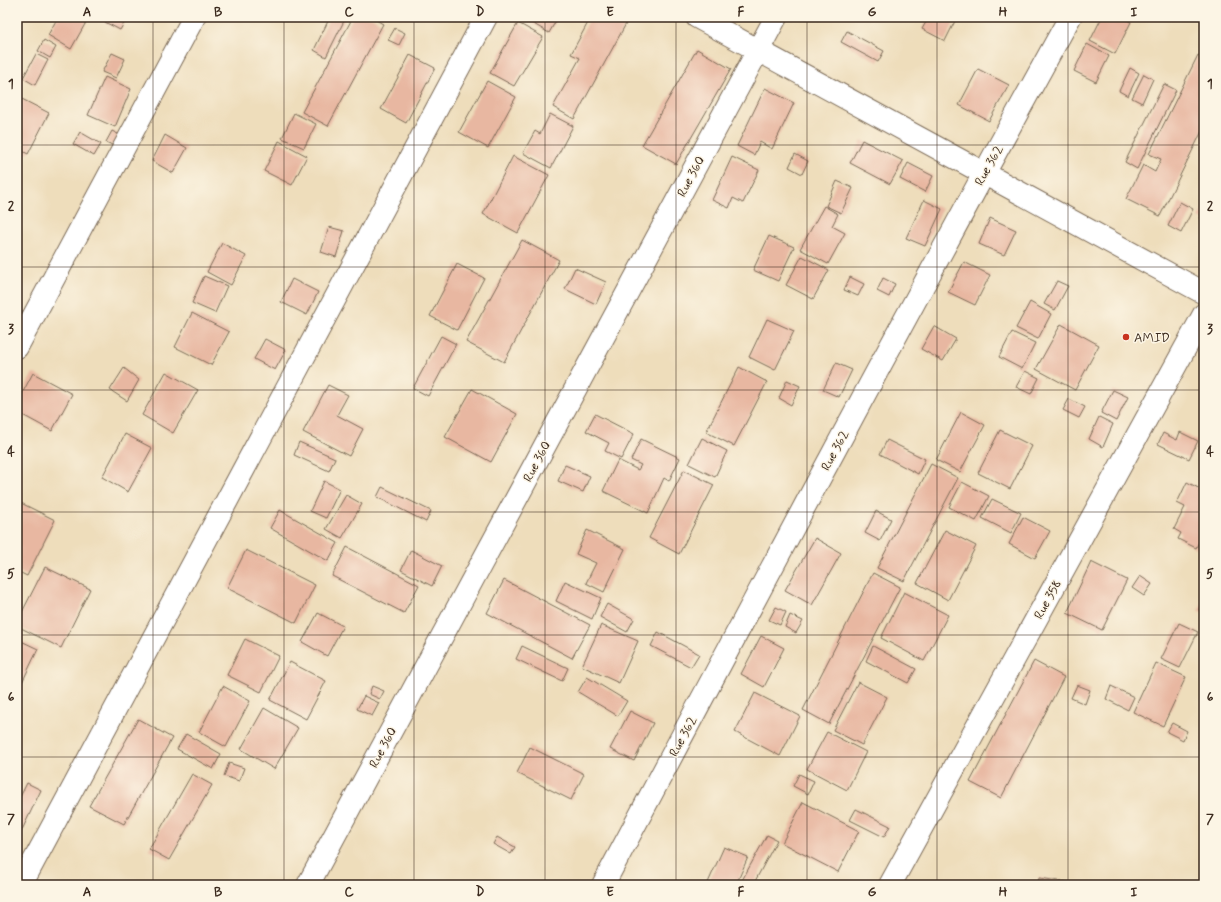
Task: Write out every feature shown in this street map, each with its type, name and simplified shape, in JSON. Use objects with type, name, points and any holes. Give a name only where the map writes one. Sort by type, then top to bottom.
[{"type":"street","points":[[17,347],[194,17]]},
{"type":"street","points":[[21,885],[486,17]]},
{"type":"street","points":[[697,17],[1204,293]]},
{"type":"street","name":"Rue 360","points":[[308,885],[776,17]]},
{"type":"street","name":"Rue 362","points":[[603,885],[799,515],[1070,17]]},
{"type":"street","name":"Rue 358","points":[[890,885],[1204,314]]},
{"type":"building","points":[[58,17],[89,17],[71,49],[48,35]]},
{"type":"building","points":[[105,17],[127,18],[120,30],[103,21]]},
{"type":"building","points":[[330,17],[346,17],[326,57],[314,50]]},
{"type":"building","points":[[353,17],[371,17],[383,24],[328,126],[302,112]]},
{"type":"building","points":[[522,17],[558,17],[549,33]]},
{"type":"building","points":[[591,17],[622,17],[628,20],[574,119],[553,107],[580,58],[571,54]]},
{"type":"building","points":[[929,17],[957,17],[945,41],[922,29]]},
{"type":"building","points":[[1102,17],[1121,17],[1131,22],[1115,54],[1090,41]]},
{"type":"building","points":[[518,23],[543,37],[514,86],[490,73]]},
{"type":"building","points":[[395,28],[405,33],[399,45],[388,40]]},
{"type":"building","points":[[847,31],[884,51],[878,62],[841,42]]},
{"type":"building","points":[[44,40],[56,47],[50,58],[38,51]]},
{"type":"building","points":[[1087,44],[1109,56],[1096,82],[1074,71]]},
{"type":"building","points":[[697,49],[731,69],[676,164],[642,145]]},
{"type":"building","points":[[112,53],[125,59],[116,78],[102,72]]},
{"type":"building","points":[[36,54],[48,60],[35,85],[23,78]]},
{"type":"building","points":[[410,55],[435,68],[406,123],[381,109]]},
{"type":"building","points":[[1198,55],[1204,58],[1204,127],[1160,216],[1126,199],[1143,165],[1155,172],[1161,159],[1149,154]]},
{"type":"building","points":[[1130,68],[1139,73],[1128,96],[1119,91]]},
{"type":"building","points":[[978,69],[1009,85],[989,121],[959,105]]},
{"type":"building","points":[[1144,74],[1153,79],[1142,103],[1132,98]]},
{"type":"building","points":[[105,77],[131,89],[115,127],[88,115]]},
{"type":"building","points":[[487,81],[516,97],[488,148],[459,132]]},
{"type":"building","points":[[1164,84],[1176,90],[1137,169],[1125,162]]},
{"type":"building","points":[[765,88],[794,103],[772,149],[760,142],[754,155],[737,146]]},
{"type":"building","points":[[18,97],[49,113],[28,154],[17,148]]},
{"type":"building","points":[[294,113],[316,124],[304,148],[282,138]]},
{"type":"building","points":[[550,114],[573,126],[551,168],[523,153],[535,131],[540,134]]},
{"type":"building","points":[[112,131],[126,138],[120,149],[106,142]]},
{"type":"building","points":[[80,132],[101,144],[94,156],[73,144]]},
{"type":"building","points":[[165,135],[187,148],[173,173],[152,161]]},
{"type":"building","points":[[862,140],[903,161],[890,184],[850,163]]},
{"type":"building","points":[[279,141],[307,156],[292,185],[264,171]]},
{"type":"building","points":[[795,154],[808,161],[802,174],[789,167]]},
{"type":"building","points":[[513,156],[549,175],[518,233],[483,214]]},
{"type":"building","points":[[732,157],[759,170],[743,203],[733,198],[729,208],[712,200]]},
{"type":"building","points":[[908,163],[933,176],[925,192],[900,179]]},
{"type":"building","points":[[837,181],[853,188],[841,213],[826,206]]},
{"type":"building","points":[[924,200],[942,209],[925,246],[906,238]]},
{"type":"building","points":[[1180,202],[1193,209],[1181,233],[1168,226]]},
{"type":"building","points":[[824,206],[838,214],[832,226],[845,233],[828,264],[800,249]]},
{"type":"building","points":[[1204,208],[1204,220],[1199,218]]},
{"type":"building","points":[[990,218],[1016,230],[1004,255],[979,244]]},
{"type":"building","points":[[329,227],[344,231],[336,257],[321,252]]},
{"type":"building","points":[[769,236],[794,247],[778,281],[753,270]]},
{"type":"building","points":[[522,240],[559,260],[504,362],[466,342]]},
{"type":"building","points":[[222,243],[246,256],[231,285],[207,272]]},
{"type":"building","points":[[802,256],[829,270],[813,299],[786,285]]},
{"type":"building","points":[[964,262],[990,275],[975,305],[948,292]]},
{"type":"building","points":[[457,264],[484,278],[457,330],[430,316]]},
{"type":"building","points":[[575,268],[606,282],[596,304],[565,289]]},
{"type":"building","points":[[204,276],[227,286],[215,313],[192,303]]},
{"type":"building","points":[[850,277],[864,284],[858,296],[844,290]]},
{"type":"building","points":[[883,278],[895,284],[889,297],[877,291]]},
{"type":"building","points":[[292,279],[318,292],[307,315],[281,302]]},
{"type":"building","points":[[1057,281],[1068,286],[1055,310],[1044,304]]},
{"type":"building","points":[[1030,302],[1051,314],[1038,339],[1016,328]]},
{"type":"building","points":[[192,313],[229,332],[211,365],[175,347]]},
{"type":"building","points":[[767,319],[794,331],[775,370],[749,357]]},
{"type":"building","points":[[1061,324],[1099,345],[1075,390],[1036,369]]},
{"type":"building","points":[[934,326],[956,339],[943,361],[921,349]]},
{"type":"building","points":[[1012,332],[1035,343],[1022,369],[999,357]]},
{"type":"building","points":[[441,336],[456,344],[428,396],[413,388]]},
{"type":"building","points":[[265,339],[286,350],[275,370],[254,359]]},
{"type":"building","points":[[836,363],[852,370],[839,397],[823,390]]},
{"type":"building","points":[[739,367],[767,382],[734,446],[706,432]]},
{"type":"building","points":[[124,368],[139,380],[127,401],[110,390]]},
{"type":"building","points":[[1025,371],[1039,378],[1031,394],[1016,387]]},
{"type":"building","points":[[166,372],[198,390],[173,433],[142,415]]},
{"type":"building","points":[[33,373],[72,394],[52,431],[17,412],[17,403]]},
{"type":"building","points":[[787,380],[800,386],[791,405],[779,398]]},
{"type":"building","points":[[328,385],[348,395],[337,415],[363,429],[349,456],[303,432]]},
{"type":"building","points":[[472,389],[517,414],[491,462],[445,437]]},
{"type":"building","points":[[1113,390],[1128,397],[1116,421],[1101,413]]},
{"type":"building","points":[[1069,399],[1085,407],[1079,418],[1063,410]]},
{"type":"building","points":[[961,412],[985,425],[960,472],[936,460]]},
{"type":"building","points":[[595,414],[634,434],[621,459],[605,451],[609,443],[586,431]]},
{"type":"building","points":[[1099,417],[1113,424],[1103,447],[1089,439]]},
{"type":"building","points":[[1000,430],[1032,446],[1010,489],[978,473]]},
{"type":"building","points":[[1180,432],[1198,441],[1189,459],[1158,444],[1163,433],[1177,440]]},
{"type":"building","points":[[125,434],[152,448],[128,492],[102,477]]},
{"type":"building","points":[[702,438],[727,451],[715,477],[689,464]]},
{"type":"building","points":[[641,439],[680,458],[669,481],[664,478],[648,513],[603,491],[618,460],[638,470],[641,465],[631,460]]},
{"type":"building","points":[[887,440],[925,459],[918,474],[880,454]]},
{"type":"building","points":[[299,442],[335,458],[329,471],[294,455]]},
{"type":"building","points":[[931,464],[958,478],[904,581],[877,568]]},
{"type":"building","points":[[565,465],[590,476],[583,492],[558,481]]},
{"type":"building","points":[[684,470],[714,485],[679,554],[649,538]]},
{"type":"building","points":[[324,481],[340,489],[326,518],[310,511]]},
{"type":"building","points":[[962,482],[989,496],[976,521],[949,507]]},
{"type":"building","points":[[1187,482],[1204,491],[1204,532],[1196,548],[1178,539],[1181,533],[1174,529],[1185,507],[1177,503]]},
{"type":"building","points":[[382,487],[431,511],[426,522],[377,497]]},
{"type":"building","points":[[346,495],[362,504],[342,538],[326,529]]},
{"type":"building","points":[[992,499],[1021,513],[1011,533],[982,518]]},
{"type":"building","points":[[17,501],[55,520],[27,576],[17,571]]},
{"type":"building","points":[[280,510],[338,543],[328,561],[270,528]]},
{"type":"building","points":[[876,511],[891,519],[880,541],[865,533]]},
{"type":"building","points":[[1023,517],[1050,531],[1035,558],[1009,544]]},
{"type":"building","points":[[587,530],[625,549],[604,592],[586,583],[596,563],[576,554]]},
{"type":"building","points":[[945,530],[976,546],[948,600],[917,583]]},
{"type":"building","points":[[815,538],[841,553],[812,605],[785,590]]},
{"type":"building","points":[[347,547],[419,585],[404,613],[332,576]]},
{"type":"building","points":[[246,550],[315,585],[296,623],[227,588]]},
{"type":"building","points":[[411,550],[442,566],[432,586],[401,570]]},
{"type":"building","points":[[1091,562],[1127,580],[1102,630],[1067,613]]},
{"type":"building","points":[[45,567],[90,589],[61,648],[17,626],[17,622]]},
{"type":"building","points":[[873,573],[900,587],[829,724],[803,710]]},
{"type":"building","points":[[1140,576],[1152,584],[1144,596],[1132,588]]},
{"type":"building","points":[[504,580],[590,625],[572,658],[487,613]]},
{"type":"building","points":[[565,581],[601,598],[592,619],[556,601]]},
{"type":"building","points":[[904,592],[948,615],[924,661],[881,638]]},
{"type":"building","points":[[1204,599],[1204,613],[1199,610]]},
{"type":"building","points":[[607,604],[634,619],[627,632],[600,617]]},
{"type":"building","points":[[776,607],[786,612],[780,625],[769,620]]},
{"type":"building","points":[[318,613],[343,626],[327,656],[302,642]]},
{"type":"building","points":[[790,615],[803,621],[796,633],[785,627]]},
{"type":"building","points":[[1179,623],[1198,632],[1180,668],[1161,659]]},
{"type":"building","points":[[601,625],[638,641],[619,683],[582,666]]},
{"type":"building","points":[[658,632],[699,654],[691,667],[651,646]]},
{"type":"building","points":[[761,636],[784,648],[764,687],[741,674]]},
{"type":"building","points":[[17,639],[38,649],[17,693]]},
{"type":"building","points":[[245,639],[279,656],[261,692],[227,675]]},
{"type":"building","points":[[522,646],[568,668],[562,681],[516,659]]},
{"type":"building","points":[[873,646],[916,669],[908,683],[866,661]]},
{"type":"building","points":[[1034,661],[1064,677],[1001,798],[970,782]]},
{"type":"building","points":[[290,662],[326,681],[306,719],[270,700]]},
{"type":"building","points":[[1156,663],[1186,677],[1163,726],[1133,712]]},
{"type":"building","points":[[587,677],[627,701],[618,716],[578,692]]},
{"type":"building","points":[[858,682],[887,697],[862,745],[833,730]]},
{"type":"building","points":[[1077,685],[1090,690],[1085,704],[1071,698]]},
{"type":"building","points":[[223,686],[250,701],[226,747],[199,732]]},
{"type":"building","points":[[372,686],[384,691],[380,699],[369,694]]},
{"type":"building","points":[[1111,686],[1134,697],[1128,710],[1106,699]]},
{"type":"building","points":[[755,693],[800,716],[780,756],[735,732]]},
{"type":"building","points":[[364,696],[379,703],[372,716],[357,709]]},
{"type":"building","points":[[264,708],[298,728],[274,769],[241,749]]},
{"type":"building","points":[[630,711],[653,723],[634,761],[610,749]]},
{"type":"building","points":[[138,719],[172,738],[124,824],[89,806]]},
{"type":"building","points":[[1172,723],[1187,731],[1183,740],[1167,732]]},
{"type":"building","points":[[827,732],[866,752],[847,790],[807,769]]},
{"type":"building","points":[[186,734],[221,754],[213,769],[177,749]]},
{"type":"building","points":[[530,747],[584,774],[571,800],[517,773]]},
{"type":"building","points":[[229,763],[244,768],[239,781],[224,776]]},
{"type":"building","points":[[192,774],[212,785],[169,860],[149,849]]},
{"type":"building","points":[[799,774],[814,781],[808,794],[793,786]]},
{"type":"building","points":[[27,783],[41,790],[21,832],[17,830],[17,803]]},
{"type":"building","points":[[803,802],[859,831],[838,872],[782,843]]},
{"type":"building","points":[[856,809],[890,826],[884,837],[850,820]]},
{"type":"building","points":[[767,835],[777,840],[753,885],[740,884]]},
{"type":"building","points":[[497,837],[515,847],[511,854],[493,844]]},
{"type":"building","points":[[724,847],[748,857],[736,885],[707,885]]},
{"type":"building","points":[[1039,878],[1066,882],[1065,885],[1038,885]]},
{"type":"place","name":"AMID","points":[[1126,337]]}]
